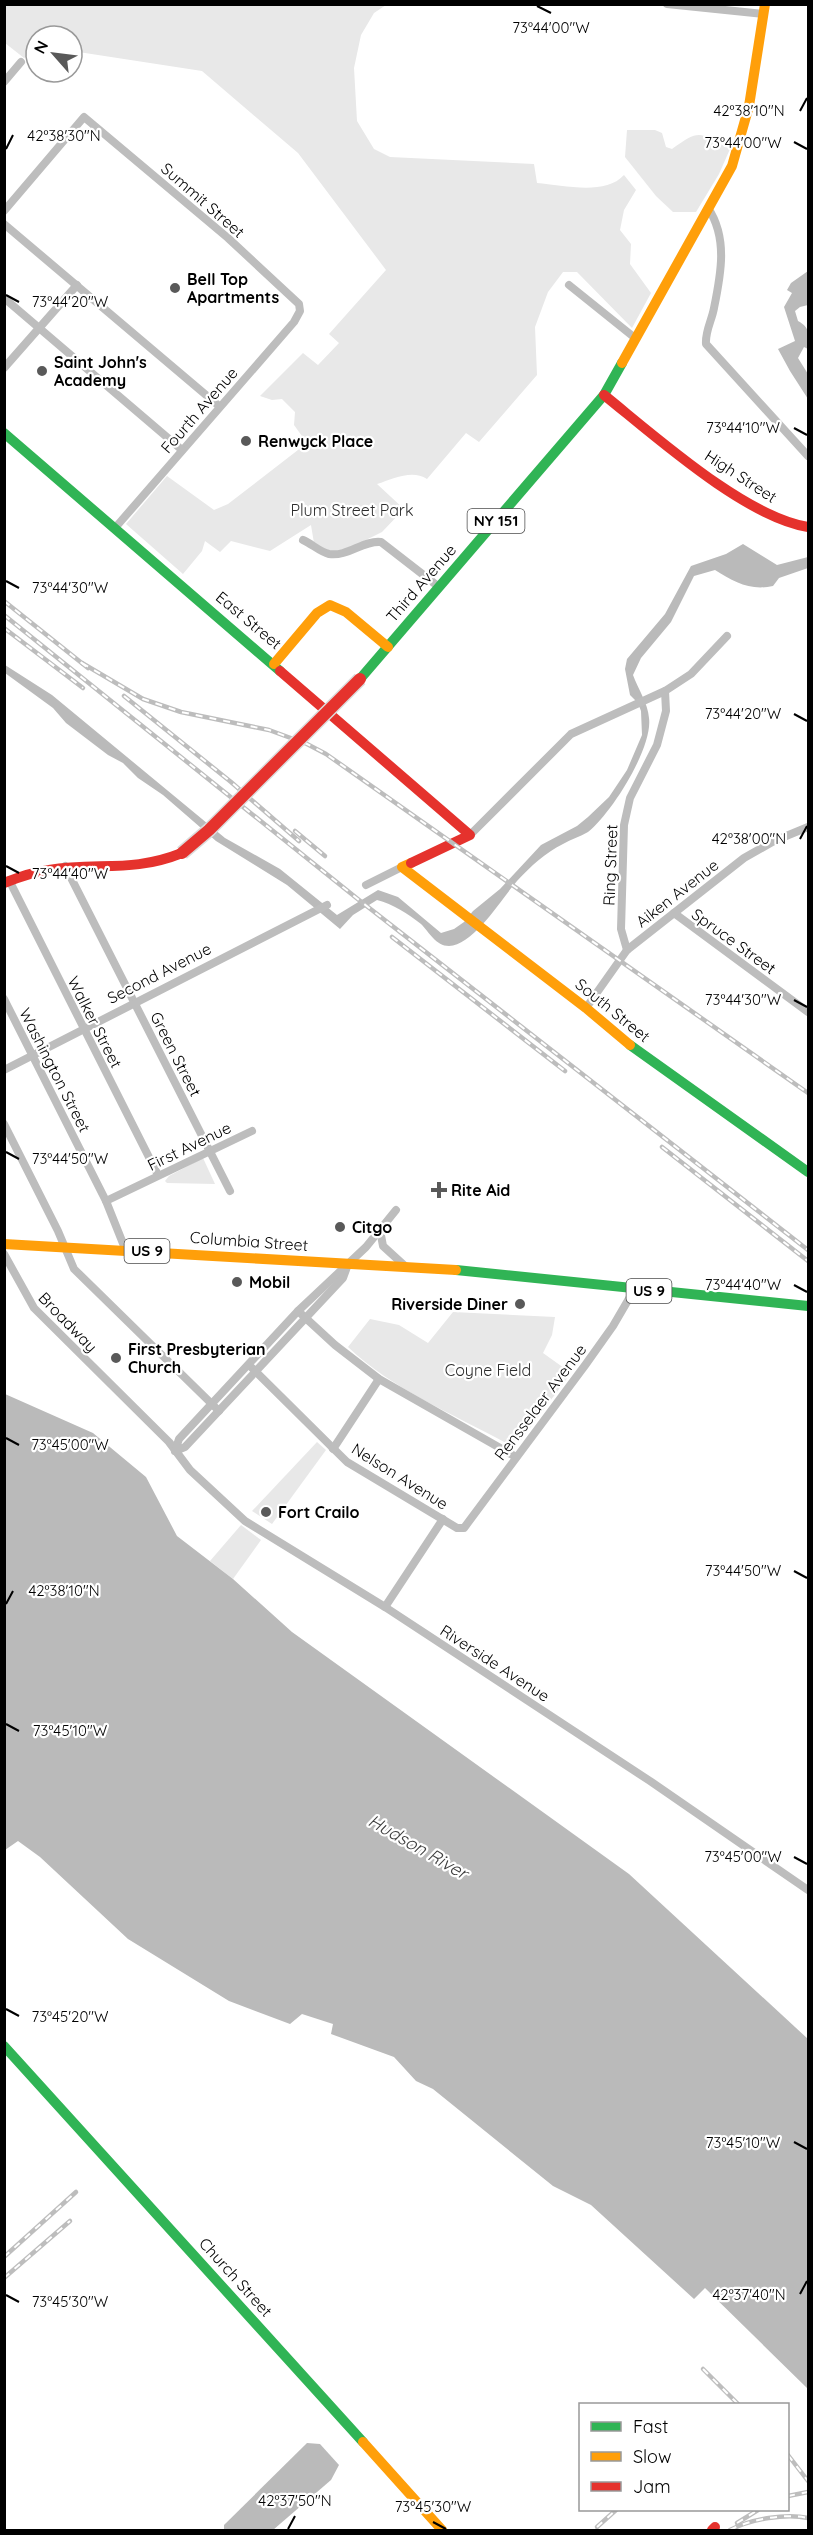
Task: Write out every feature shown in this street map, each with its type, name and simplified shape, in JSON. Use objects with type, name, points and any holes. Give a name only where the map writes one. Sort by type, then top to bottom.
[{"type":"street","points":[[667,4],[765,9]]},
{"type":"street","name":"Third Avenue","points":[[7,882],[34,871],[65,866],[136,867],[162,862],[182,853],[209,830],[360,679],[388,647],[604,395],[732,166],[741,141],[765,9]]},
{"type":"street","points":[[4,82],[21,62]]},
{"type":"street","name":"Summit Street","points":[[4,211],[84,117],[228,238],[293,298],[300,308]]},
{"type":"street","points":[[708,208],[717,222],[722,242],[714,308],[705,337],[706,344],[808,456]]},
{"type":"street","points":[[4,224],[219,406]]},
{"type":"street","points":[[4,368],[77,285]]},
{"type":"street","points":[[569,285],[635,338]]},
{"type":"street","points":[[4,298],[182,450]]},
{"type":"street","name":"Fourth Avenue","points":[[115,528],[294,322],[300,308]]},
{"type":"street","name":"High Street","points":[[604,395],[702,472],[784,522],[808,527]]},
{"type":"street","name":"East Street","points":[[4,433],[470,835]]},
{"type":"street","points":[[303,540],[326,554],[356,550],[377,541],[381,542],[440,587]]},
{"type":"street","points":[[274,664],[317,613],[330,605],[346,612],[388,647]]},
{"type":"street","points":[[366,885],[470,835],[571,734],[665,691],[692,674],[727,636]]},
{"type":"street","name":"Ring Street","points":[[627,950],[621,929],[624,825],[630,798],[657,745],[666,711],[665,691]]},
{"type":"street","name":"Aiken Avenue","points":[[586,1008],[627,950],[744,858],[774,841],[808,827]]},
{"type":"street","name":"Green Street","points":[[65,866],[230,1191]]},
{"type":"street","name":"South Street","points":[[402,867],[586,1008],[641,1054],[808,1172]]},
{"type":"street","name":"Walker Street","points":[[7,882],[159,1176]]},
{"type":"street","name":"Second Avenue","points":[[4,1070],[327,905]]},
{"type":"street","name":"Spruce Street","points":[[674,913],[808,1012]]},
{"type":"street","name":"Washington Street","points":[[4,999],[106,1201],[126,1251]]},
{"type":"street","points":[[4,1124],[78,1274],[219,1412]]},
{"type":"street","name":"First Avenue","points":[[106,1201],[252,1131]]},
{"type":"street","points":[[175,1451],[179,1439],[298,1311],[348,1264],[396,1210]]},
{"type":"street","points":[[380,1230],[383,1246],[407,1268]]},
{"type":"street","name":"Columbia Street","points":[[4,1244],[348,1264]]},
{"type":"street","name":"Broadway","points":[[4,1254],[34,1308],[169,1442],[175,1451]]},
{"type":"street","points":[[175,1451],[185,1447],[306,1318],[343,1278],[348,1264]]},
{"type":"street","name":"US 9","points":[[348,1264],[489,1273],[634,1290],[808,1306]]},
{"type":"street","name":"Rensselaer Avenue","points":[[464,1528],[586,1364],[613,1326],[634,1290]]},
{"type":"street","points":[[298,1311],[334,1345],[379,1379],[516,1457]]},
{"type":"street","name":"Nelson Avenue","points":[[249,1365],[347,1462],[457,1528],[464,1528]]},
{"type":"street","points":[[333,1449],[379,1379]]},
{"type":"street","name":"Riverside Avenue","points":[[175,1451],[190,1470],[245,1521],[385,1607],[640,1774],[808,1890]]},
{"type":"street","points":[[385,1607],[443,1519]]},
{"type":"street","name":"Church Street","points":[[4,2046],[442,2530]]},
{"type":"green space","name":"Plum Street Park","points":[[4,5],[386,5],[374,13],[361,35],[354,68],[357,121],[374,149],[390,157],[534,164],[537,183],[571,187],[606,185],[624,175],[636,190],[624,210],[620,230],[631,244],[630,264],[651,293],[632,328],[577,272],[563,272],[548,292],[535,327],[537,375],[479,442],[466,433],[427,479],[409,475],[377,484],[404,509],[382,532],[339,551],[326,551],[314,543],[311,525],[270,551],[231,541],[220,552],[205,541],[202,551],[183,574],[126,524],[167,476],[214,510],[228,504],[307,443],[294,425],[295,412],[282,399],[272,400],[260,396],[303,353],[318,365],[339,343],[329,334],[386,270],[298,153],[202,71],[84,53],[84,24],[24,24],[24,58],[5,43]]},
{"type":"green space","points":[[627,130],[655,130],[662,133],[666,147],[672,149],[689,138],[700,135],[730,149],[719,174],[696,212],[673,212],[656,196],[625,157]]},
{"type":"green space","points":[[203,1158],[215,1184],[167,1183],[165,1181],[169,1176]]},
{"type":"green space","name":"Coyne Field","points":[[453,1312],[555,1317],[552,1335],[543,1353],[571,1373],[521,1440],[506,1443],[424,1400],[384,1376],[348,1347],[370,1319],[399,1325],[428,1343]]},
{"type":"green space","points":[[317,1442],[326,1450],[272,1524],[252,1511]]},
{"type":"green space","points":[[241,1525],[261,1540],[233,1579],[210,1561]]},
{"type":"water","points":[[808,271],[808,305],[795,311],[798,321],[805,326],[808,333],[808,349],[804,347],[798,358],[808,374],[808,399],[778,349],[795,341],[784,307],[792,293],[787,290],[791,283]]},
{"type":"water","points":[[743,544],[777,565],[808,557],[808,568],[779,578],[773,586],[765,587],[742,584],[715,570],[694,576],[671,622],[641,658],[633,675],[647,707],[649,718],[644,746],[629,780],[608,811],[588,832],[538,860],[517,881],[478,929],[458,944],[449,946],[440,944],[421,924],[406,913],[377,900],[353,915],[340,929],[287,885],[216,841],[163,795],[138,778],[123,763],[108,755],[66,723],[53,708],[5,673],[5,665],[52,695],[225,838],[280,869],[337,915],[378,890],[398,897],[441,933],[454,929],[464,922],[473,911],[500,889],[541,845],[577,826],[609,797],[627,770],[642,735],[641,711],[638,703],[630,695],[625,669],[627,659],[665,614],[691,566],[726,554]]},
{"type":"water","name":"Hudson River","points":[[5,1394],[93,1433],[146,1477],[177,1536],[233,1579],[292,1632],[629,1874],[808,2039],[808,2389],[705,2288],[694,2299],[591,2205],[553,2186],[433,2089],[416,2081],[394,2057],[331,2034],[333,2024],[302,2014],[290,2024],[229,2001],[128,1939],[40,1857],[18,1841],[5,1850]]},
{"type":"water","points":[[307,2443],[320,2444],[339,2465],[331,2480],[273,2530],[224,2530],[224,2525]]},
{"type":"railway","points":[[4,601],[88,668]]},
{"type":"railway","points":[[4,615],[359,900],[808,1250]]},
{"type":"railway","points":[[4,628],[83,688]]},
{"type":"railway","points":[[82,663],[143,699],[181,712],[269,730],[307,744],[326,754],[808,1093]]},
{"type":"railway","points":[[124,696],[231,782],[299,841]]},
{"type":"railway","points":[[295,831],[325,856]]},
{"type":"railway","points":[[392,937],[565,1071]]},
{"type":"railway","points":[[662,1147],[808,1261]]},
{"type":"railway","points":[[4,2257],[76,2192]]},
{"type":"railway","points":[[4,2278],[70,2221]]},
{"type":"railway","points":[[703,2369],[737,2403]]},
{"type":"railway","points":[[789,2456],[808,2481]]},
{"type":"railway","points":[[789,2496],[808,2492]]},
{"type":"railway","points":[[597,2527],[615,2511]]},
{"type":"railway","points":[[737,2523],[756,2511]]},
{"type":"railway","points":[[730,2530],[769,2518],[789,2516],[808,2518]]},
{"type":"traffic: fast","points":[[360,679],[604,395],[622,363]]},
{"type":"traffic: fast","points":[[4,433],[280,671]]},
{"type":"traffic: fast","points":[[630,1045],[808,1172]]},
{"type":"traffic: fast","points":[[456,1270],[808,1306]]},
{"type":"traffic: fast","points":[[4,2046],[363,2442]]},
{"type":"traffic: slow","points":[[622,363],[732,166],[749,106],[765,4]]},
{"type":"traffic: slow","points":[[274,664],[317,613],[330,605],[346,612],[388,647]]},
{"type":"traffic: slow","points":[[411,863],[402,867],[586,1008],[630,1045]]},
{"type":"traffic: slow","points":[[4,1244],[456,1270]]},
{"type":"traffic: slow","points":[[363,2442],[442,2530]]},
{"type":"traffic: jam","points":[[604,395],[674,452],[729,492],[783,520],[808,527]]},
{"type":"traffic: jam","points":[[280,671],[470,835],[411,863]]},
{"type":"traffic: jam","points":[[182,853],[209,830],[360,679]]},
{"type":"traffic: jam","points":[[4,883],[43,871],[147,863],[182,853]]},
{"type":"traffic: jam","points":[[712,2530],[715,2527]]},
{"type":"place","name":"Bell Top Apartments","points":[[175,288]]},
{"type":"place","name":"Saint John's Academy","points":[[42,371]]},
{"type":"place","name":"Renwyck Place","points":[[246,441]]},
{"type":"place","name":"Rite Aid","points":[[439,1190]]},
{"type":"place","name":"Citgo","points":[[340,1227]]},
{"type":"place","name":"Mobil","points":[[237,1282]]},
{"type":"place","name":"Riverside Diner","points":[[520,1304]]},
{"type":"place","name":"First Presbyterian Church","points":[[116,1358]]},
{"type":"place","name":"Fort Crailo","points":[[266,1512]]}]
